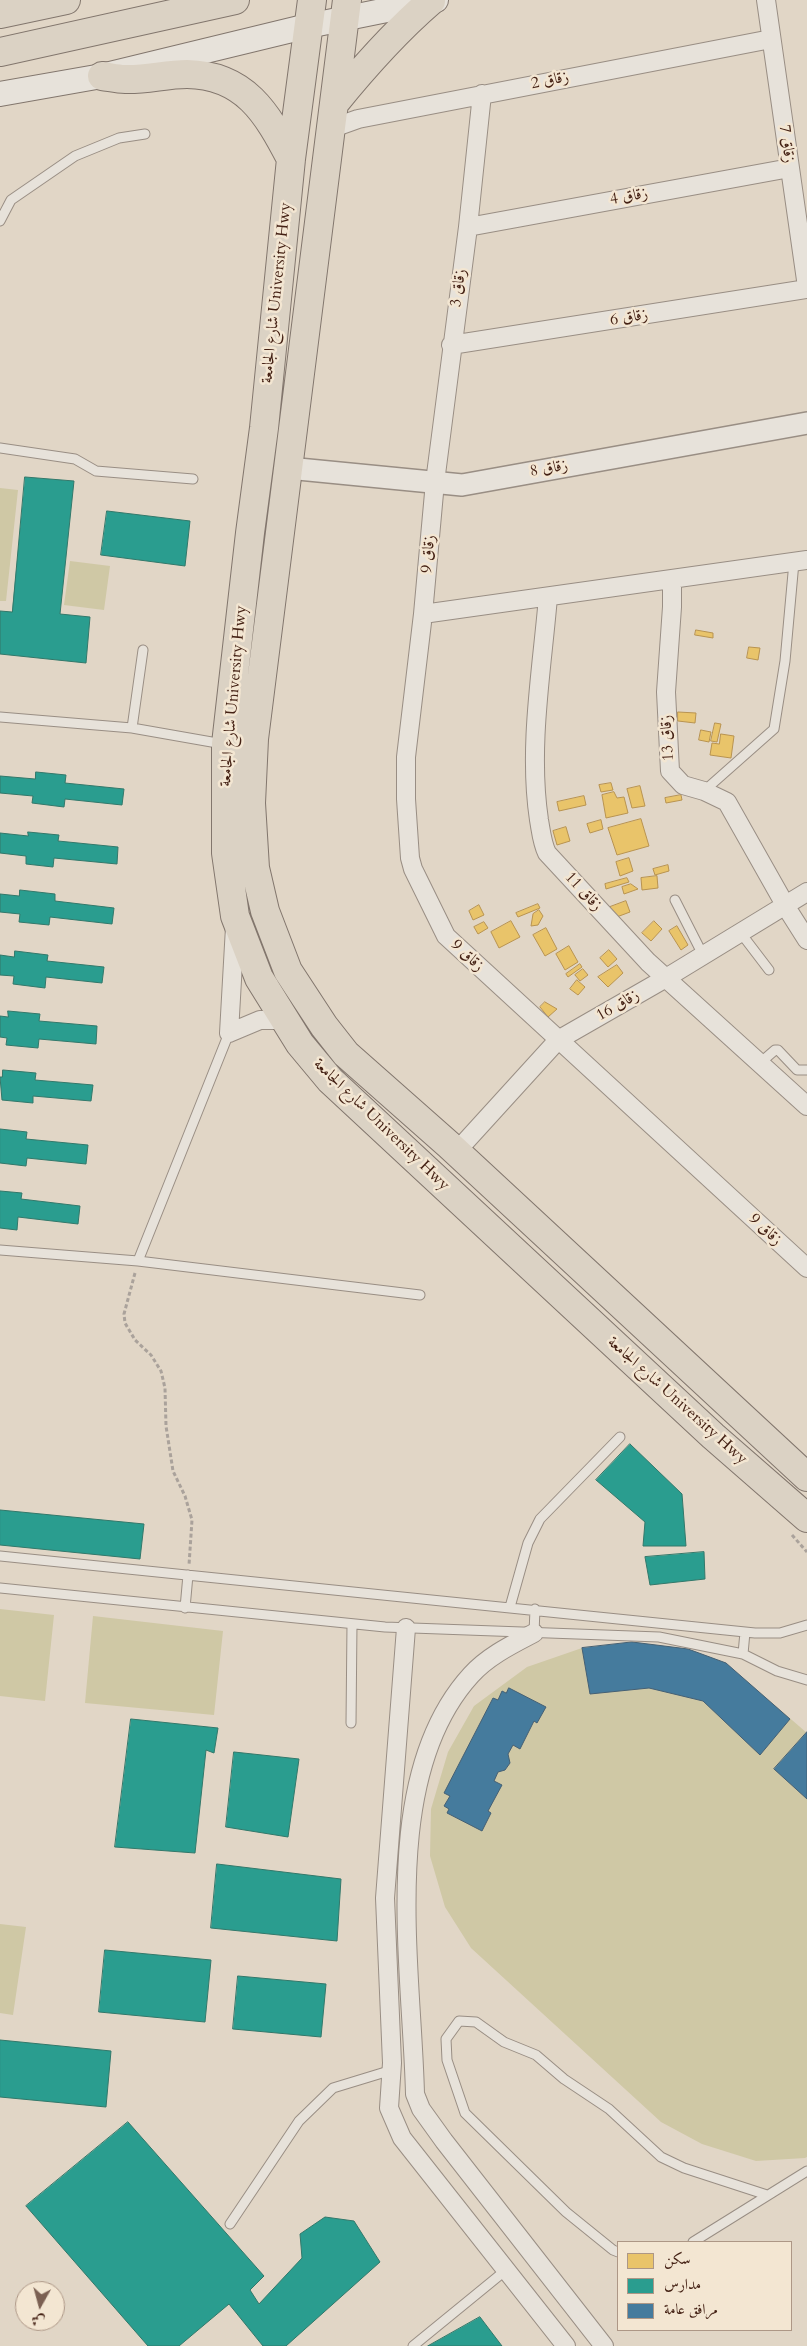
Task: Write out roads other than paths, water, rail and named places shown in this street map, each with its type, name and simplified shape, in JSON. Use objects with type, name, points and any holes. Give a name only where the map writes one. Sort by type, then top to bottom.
[{"type":"main road","points":[[0,14],[66,0]]},
{"type":"main road","points":[[0,52],[234,0]]},
{"type":"main road","name":"شارع الجامعة University Hwy","points":[[312,0],[290,159],[264,428],[226,744],[226,852],[235,916],[259,978],[300,1044],[330,1080],[713,1436],[799,1526]]},
{"type":"main road","points":[[0,94],[102,76],[308,26],[346,10],[434,0]]},
{"type":"main road","points":[[332,116],[382,48],[434,0]]},
{"type":"main road","name":"شارع الجامعة University Hwy","points":[[346,10],[254,739],[251,803],[255,868],[265,912],[288,971],[305,998],[346,1054],[456,1152],[806,1476]]},
{"type":"main road","points":[[102,76],[126,79],[186,74],[209,76],[230,83],[246,93],[272,122],[290,159]]},
{"type":"main road","points":[[713,1436],[736,1412]]},
{"type":"street","name":"زقاق 7","points":[[766,0],[770,39],[807,288]]},
{"type":"street","name":"زقاق 2","points":[[332,116],[358,119],[770,39]]},
{"type":"street","name":"زقاق 3","points":[[435,482],[451,345],[468,227],[482,94]]},
{"type":"street","name":"زقاق 4","points":[[468,227],[790,168]]},
{"type":"street","name":"زقاق 6","points":[[451,345],[807,288]]},
{"type":"street","name":"زقاق 8","points":[[288,468],[462,485],[807,423]]},
{"type":"street","name":"زقاق 9","points":[[435,482],[423,614],[406,757],[406,799],[413,869],[446,936],[807,1268]]},
{"type":"street","points":[[423,614],[801,561]]},
{"type":"street","name":"زقاق 13","points":[[672,580],[666,692],[670,771],[683,785],[704,791],[727,802],[807,940]]},
{"type":"street","name":"زقاق 11","points":[[548,597],[535,758],[538,809],[544,848],[648,962],[807,1106]]},
{"type":"street","name":"زقاق 16","points":[[456,1152],[558,1040],[666,978],[807,892]]},
{"type":"street","points":[[235,916],[229,1033],[260,1020],[285,1020]]},
{"type":"street","points":[[406,1628],[385,1898],[392,2070],[389,2108],[402,2138],[566,2346]]},
{"type":"street","points":[[534,1633],[490,1658],[472,1674],[442,1716],[423,1769],[410,1826],[406,1888],[415,2094],[421,2109],[444,2141],[604,2346]]},
{"type":"lane","points":[[0,221],[11,200],[75,156],[119,138],[144,134]]},
{"type":"lane","points":[[0,448],[75,459],[96,472],[193,479]]},
{"type":"lane","points":[[704,791],[774,729],[801,561]]},
{"type":"lane","points":[[132,728],[143,650]]},
{"type":"lane","points":[[0,716],[132,728],[226,744]]},
{"type":"lane","points":[[675,900],[703,955]]},
{"type":"lane","points":[[740,932],[769,970]]},
{"type":"lane","points":[[138,1261],[229,1033]]},
{"type":"lane","points":[[760,1063],[775,1050],[778,1050],[797,1070],[807,1070]]},
{"type":"lane","points":[[0,1250],[138,1261],[420,1295]]},
{"type":"lane","points":[[510,1607],[528,1543],[540,1519],[620,1437]]},
{"type":"lane","points":[[0,1556],[746,1632],[780,1633],[807,1625]]},
{"type":"lane","points":[[185,1608],[188,1575]]},
{"type":"lane","points":[[0,1588],[352,1624],[406,1628],[659,1637],[743,1654],[777,1671],[807,1680]]},
{"type":"lane","points":[[534,1633],[535,1610]]},
{"type":"lane","points":[[351,1723],[352,1624]]},
{"type":"lane","points":[[743,1654],[746,1632]]},
{"type":"lane","points":[[617,2252],[566,2212],[465,2113],[447,2060],[446,2039],[459,2021],[476,2022],[504,2042],[536,2055],[564,2079],[609,2109],[661,2157],[684,2168],[767,2195]]},
{"type":"lane","points":[[230,2224],[299,2120],[333,2088],[392,2070]]},
{"type":"lane","points":[[695,2241],[807,2171]]},
{"type":"lane","points":[[413,2346],[506,2270]]}]
